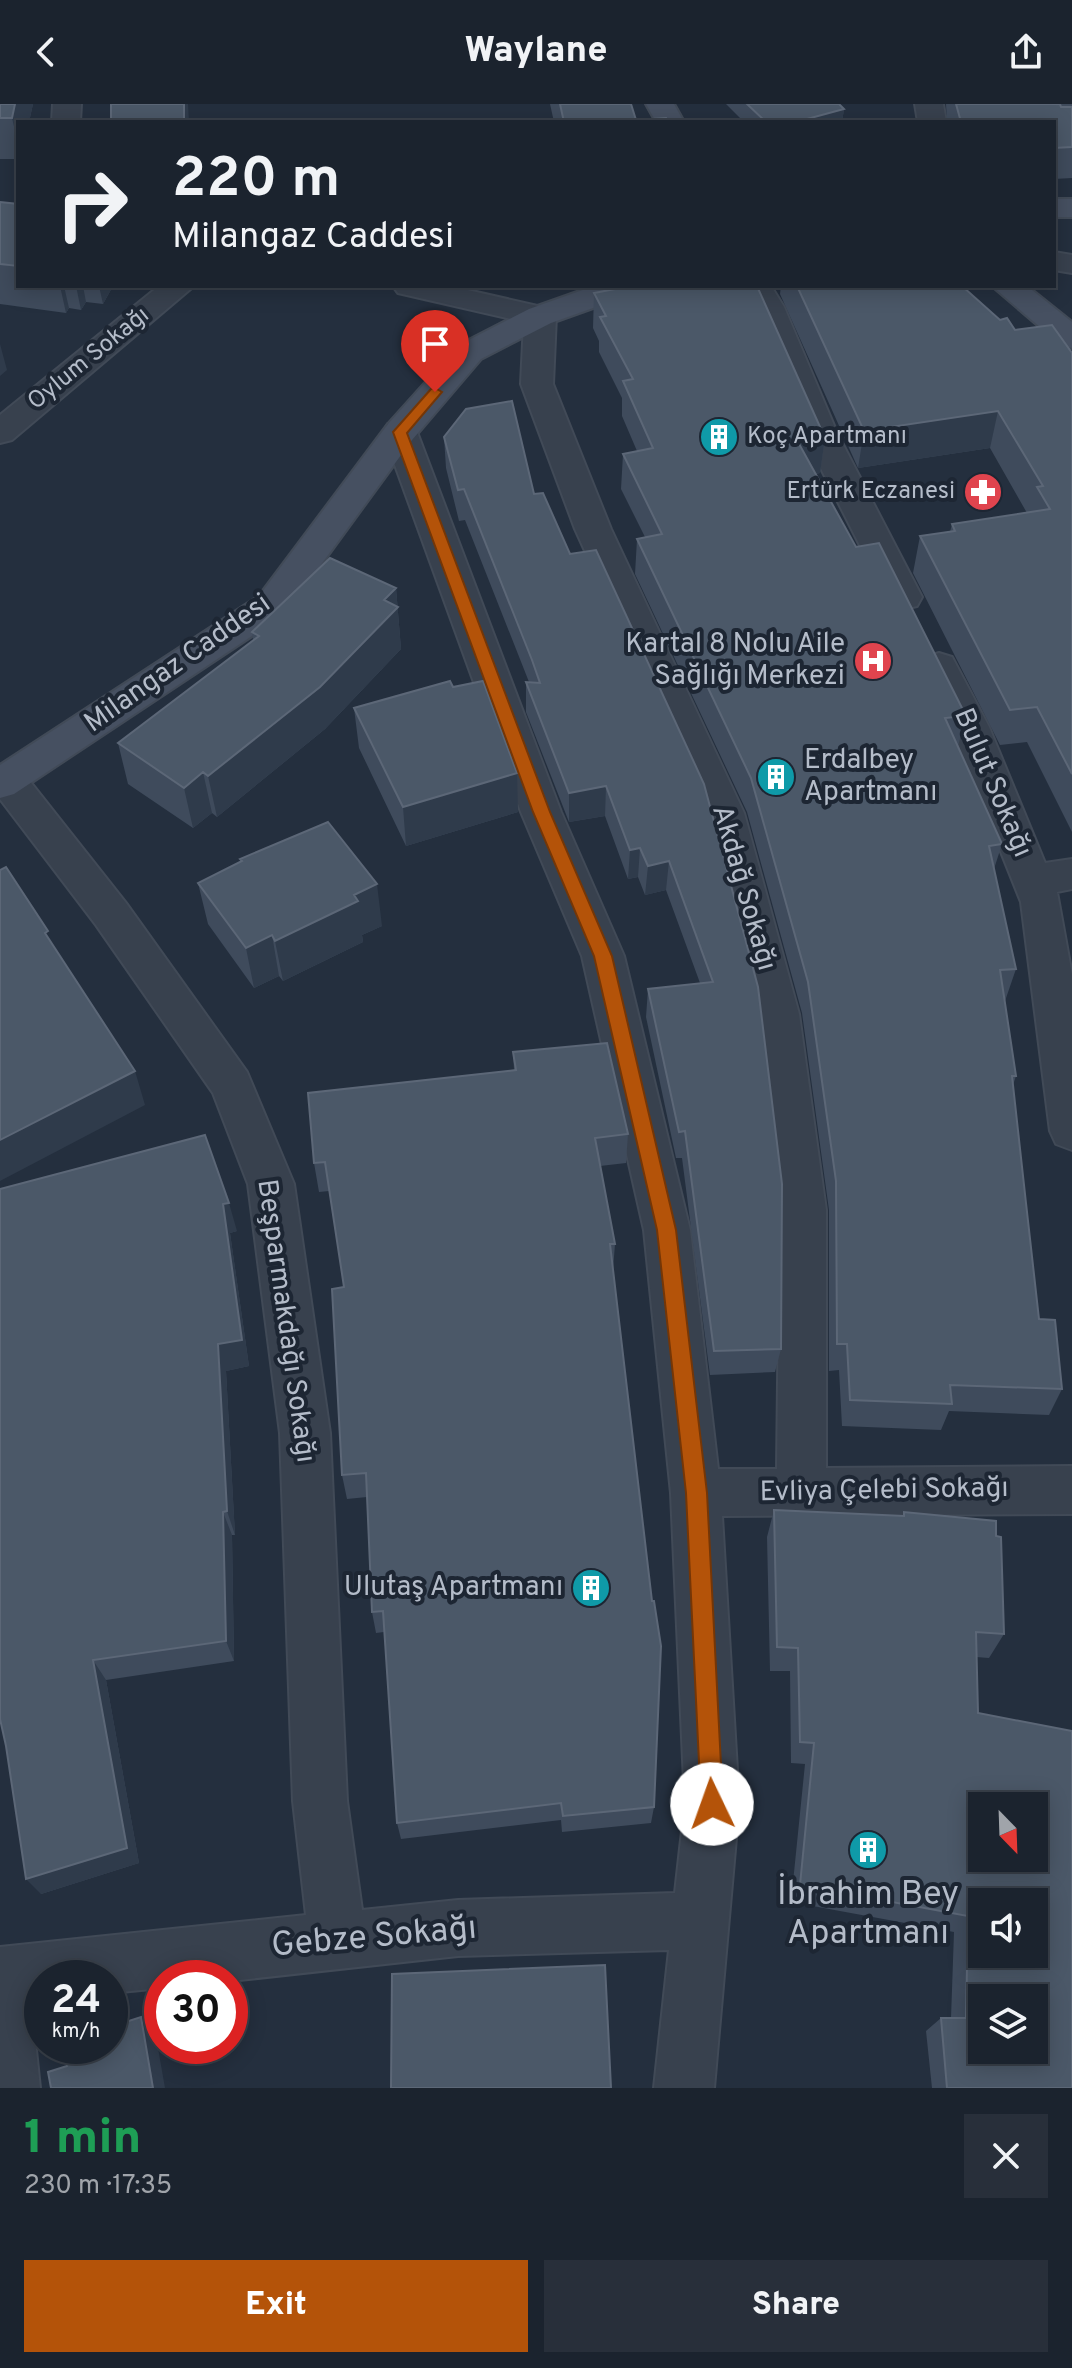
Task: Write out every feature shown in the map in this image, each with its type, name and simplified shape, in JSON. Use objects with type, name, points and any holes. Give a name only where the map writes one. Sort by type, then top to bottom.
[{"type":"street","name":"Oylum Sokağı","points":[[0,432],[176,288]]},
{"type":"street","points":[[418,288],[540,316]]},
{"type":"street","name":"Milangaz Caddesi","points":[[4,782],[272,605],[400,432],[470,352],[540,316],[618,288]]},
{"type":"street","name":"Bulut Sokağı","points":[[756,288],[768,307],[821,435],[970,727],[1041,902],[1072,1131]]},
{"type":"street","points":[[1010,288],[1072,338]]},
{"type":"street","name":"Akdağ Sokağı","points":[[540,316],[537,384],[593,529],[724,813],[778,1014],[803,1210],[801,1467],[811,1492]]},
{"type":"street","points":[[400,432],[541,812],[603,956],[667,1230],[696,1493],[712,1804],[684,2088]]},
{"type":"street","name":"Beşparmakdağı Sokağı","points":[[4,782],[111,914],[232,1085],[271,1184],[305,1433],[320,1801],[338,1941]]},
{"type":"street","points":[[1033,881],[1072,874]]},
{"type":"street","name":"Evliya Çelebi Sokağı","points":[[696,1493],[1072,1490]]},
{"type":"street","name":"Gebze Sokağı","points":[[0,1978],[458,1928],[701,1921]]},
{"type":"street","points":[[0,1978],[10,2088]]},
{"type":"building","points":[[0,104],[15,104],[12,118],[0,118]]},
{"type":"building","points":[[111,104],[184,104],[184,120],[111,120]]},
{"type":"building","points":[[560,104],[631,104],[636,120],[564,120]]},
{"type":"building","points":[[747,104],[839,104],[844,109],[803,120],[764,120]]},
{"type":"building","points":[[956,104],[1060,104],[1061,107],[1072,107],[1072,147],[1056,148],[1056,120],[960,120]]},
{"type":"building","points":[[0,202],[16,204],[16,266],[0,264]]},
{"type":"building","points":[[620,288],[758,288],[825,438],[798,442],[856,547],[879,543],[966,716],[945,718],[1002,844],[989,846],[1016,969],[1000,970],[1016,1076],[1012,1076],[1039,1319],[1055,1320],[1062,1389],[950,1385],[952,1404],[850,1400],[847,1344],[837,1344],[836,1181],[808,982],[751,778],[637,539],[662,534],[623,454],[653,448],[623,381],[633,379],[600,317],[606,316],[594,293]]},
{"type":"building","points":[[798,288],[964,288],[1000,320],[1007,318],[1015,330],[1052,325],[1072,353],[1072,774],[1037,707],[1010,710],[920,536],[955,531],[952,524],[1050,509],[1037,487],[1043,486],[998,411],[864,431]]},
{"type":"building","points":[[512,401],[534,494],[543,493],[570,554],[596,550],[704,784],[758,987],[782,1184],[781,1349],[714,1351],[685,1131],[679,1132],[648,989],[713,982],[669,861],[648,866],[640,848],[630,850],[606,786],[569,793],[526,682],[540,683],[532,660],[464,489],[458,490],[444,437],[466,409]]},
{"type":"building","points":[[330,558],[396,588],[384,600],[398,607],[320,687],[208,776],[203,772],[184,788],[118,743],[259,636],[252,632]]},
{"type":"building","points":[[450,681],[453,687],[483,681],[517,773],[403,807],[354,708]]},
{"type":"building","points":[[328,822],[377,884],[354,895],[358,901],[275,941],[272,935],[246,948],[198,883],[242,861],[240,859]]},
{"type":"building","points":[[6,867],[135,1071],[0,1140],[0,870]]},
{"type":"building","points":[[607,1043],[628,1134],[595,1138],[615,1244],[610,1244],[652,1601],[661,1646],[654,1807],[563,1816],[561,1803],[397,1823],[383,1611],[372,1612],[366,1473],[342,1475],[332,1289],[344,1287],[325,1162],[314,1163],[308,1093],[516,1070],[513,1052]]},
{"type":"building","points":[[205,1135],[229,1203],[223,1204],[242,1340],[218,1344],[227,1511],[223,1512],[226,1641],[93,1660],[127,1848],[26,1879],[0,1719],[0,1189]]},
{"type":"building","points":[[774,1510],[904,1516],[904,1512],[996,1521],[996,1536],[1001,1537],[1004,1634],[976,1632],[978,1713],[1072,1731],[1072,2088],[947,2088],[941,2018],[966,2018],[968,1916],[800,1885],[814,1743],[800,1742],[798,1648],[777,1647]]},
{"type":"building","points":[[605,1965],[611,2088],[391,2088],[392,1974]]},
{"type":"building","points":[[141,2017],[144,2064],[149,2064],[153,2088],[51,2088],[48,2072],[67,2064],[128,2064],[128,2021]]},
{"type":"place","name":"Koç Apartmanı","points":[[719,437]]},
{"type":"place","name":"Ertürk Eczanesi","points":[[983,492]]},
{"type":"place","name":"Kartal 8 Nolu Aile Sağlığı Merkezi","points":[[873,661]]},
{"type":"place","name":"Erdalbey Apartmanı","points":[[776,777]]},
{"type":"place","name":"Ulutaş Apartmanı","points":[[591,1588]]},
{"type":"place","name":"İbrahim Bey Apartmanı","points":[[868,1850]]},
{"type":"route","points":[[435,392],[400,432],[541,812],[603,956],[667,1230],[696,1493],[712,1804]]}]
